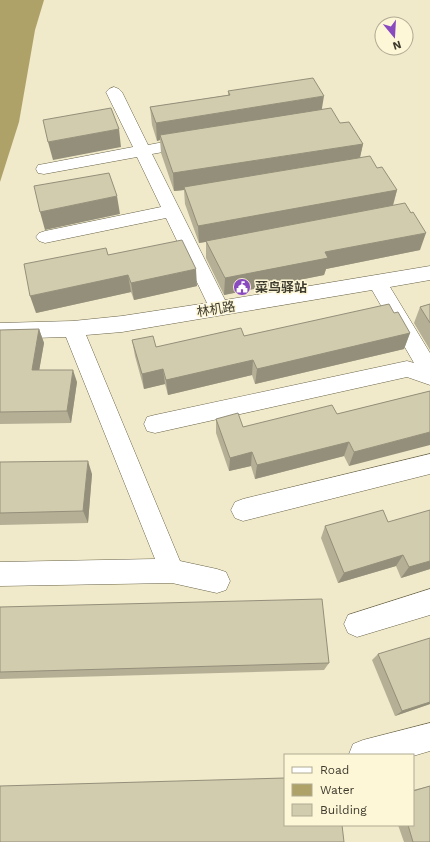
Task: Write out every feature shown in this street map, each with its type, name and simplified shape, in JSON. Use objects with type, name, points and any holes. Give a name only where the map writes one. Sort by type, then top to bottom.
[{"type":"street","points":[[114,92],[142,150],[174,203],[200,251],[219,308]]},
{"type":"street","points":[[44,169],[142,150],[204,140]]},
{"type":"street","points":[[45,237],[174,203]]},
{"type":"street","name":"林机路","points":[[0,331],[73,329],[122,324],[378,283],[430,273]]},
{"type":"street","points":[[378,283],[430,371]]},
{"type":"street","points":[[73,329],[172,571]]},
{"type":"street","points":[[155,424],[407,369],[430,376]]},
{"type":"street","points":[[243,510],[430,464]]},
{"type":"street","points":[[0,574],[172,571],[217,581]]},
{"type":"street","points":[[357,624],[430,602]]},
{"type":"street","points":[[363,754],[430,737]]},
{"type":"water","points":[[0,0],[44,0],[35,30],[19,122],[0,182]]},
{"type":"building","points":[[313,78],[324,96],[156,123],[150,107],[230,95],[228,91]]},
{"type":"building","points":[[111,108],[119,129],[48,142],[43,120]]},
{"type":"building","points":[[331,108],[340,123],[349,122],[363,144],[173,173],[160,135]]},
{"type":"building","points":[[370,156],[377,168],[382,167],[397,190],[198,226],[184,187]]},
{"type":"building","points":[[109,173],[117,196],[40,212],[34,186]]},
{"type":"building","points":[[405,203],[411,213],[413,212],[426,233],[325,252],[328,258],[225,278],[206,241]]},
{"type":"building","points":[[182,240],[196,269],[131,283],[128,275],[30,296],[24,264],[106,248],[108,255]]},
{"type":"building","points":[[389,304],[394,313],[398,312],[410,333],[257,369],[253,360],[166,380],[163,369],[142,374],[132,340],[153,336],[156,347],[241,328],[244,336]]},
{"type":"building","points":[[430,304],[430,323],[420,307]]},
{"type":"building","points":[[39,329],[32,370],[73,370],[67,411],[0,412],[0,330]]},
{"type":"building","points":[[430,391],[430,432],[354,452],[349,442],[257,465],[252,452],[230,458],[216,419],[238,413],[243,427],[332,405],[337,414]]},
{"type":"building","points":[[88,461],[83,511],[0,513],[0,462]]},
{"type":"building","points":[[383,510],[388,522],[430,510],[430,561],[409,567],[403,555],[344,573],[325,526]]},
{"type":"building","points":[[322,599],[329,663],[0,672],[0,607]]},
{"type":"building","points":[[430,638],[430,702],[402,711],[378,654]]},
{"type":"building","points":[[284,778],[284,826],[342,826],[344,842],[0,842],[0,786]]},
{"type":"building","points":[[430,786],[430,842],[413,842],[408,826],[414,826],[414,791]]},
{"type":"place","name":"菜鸟驿站","points":[[242,287]]}]
